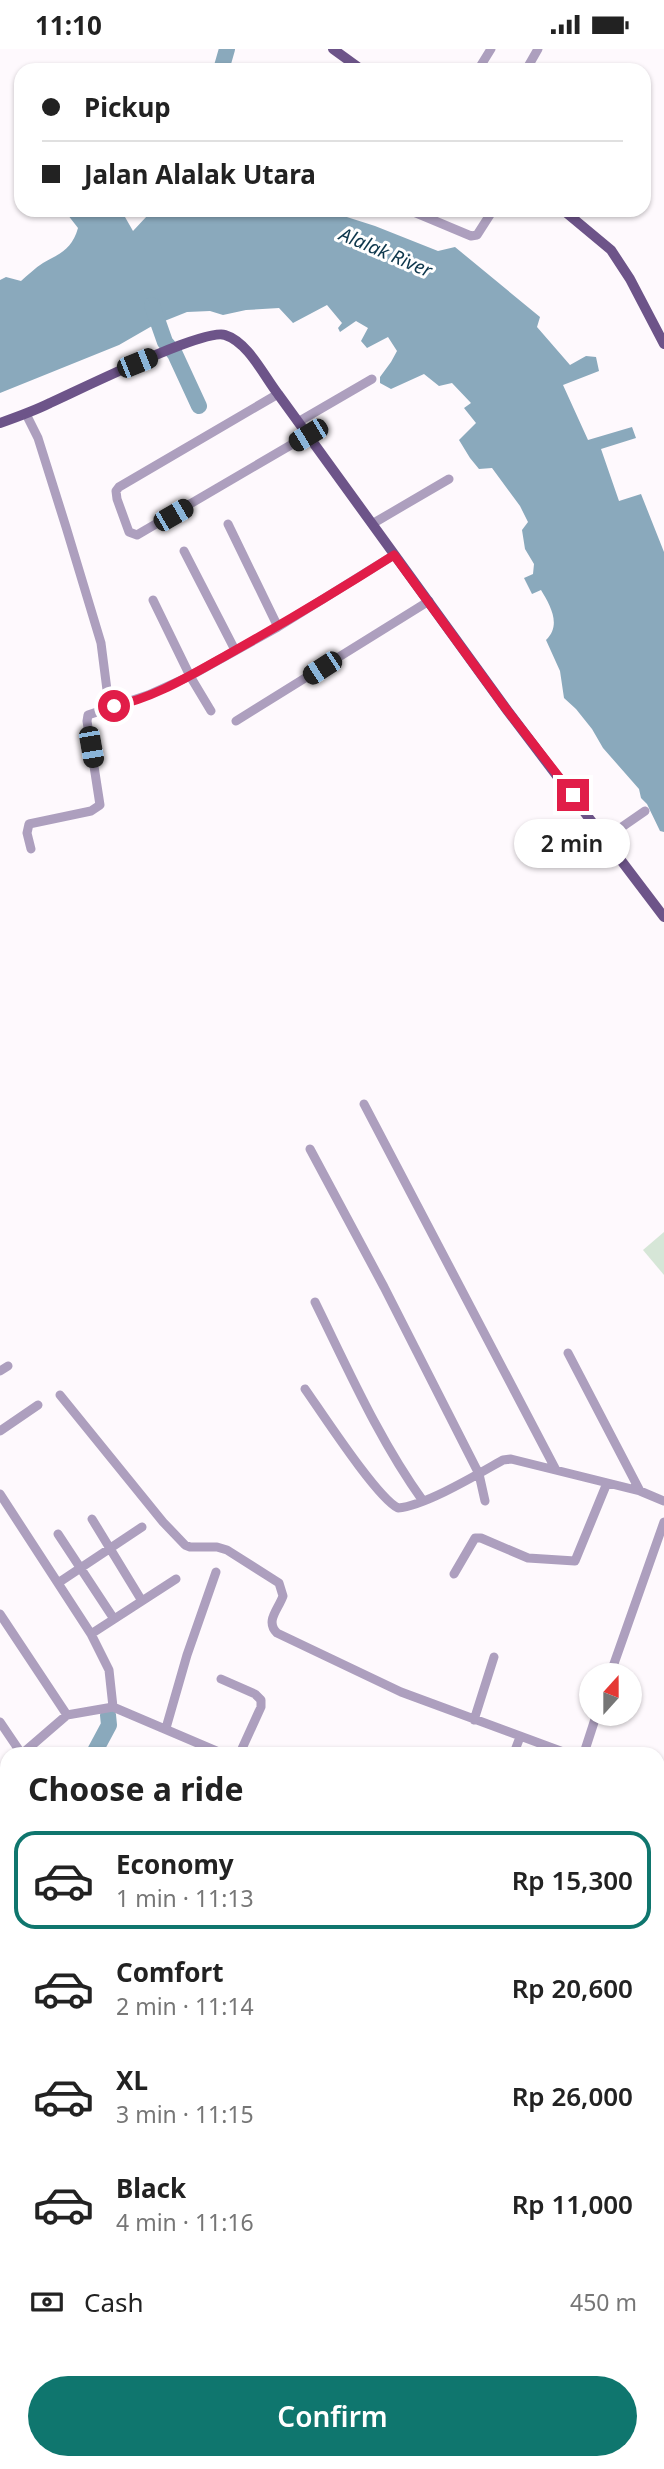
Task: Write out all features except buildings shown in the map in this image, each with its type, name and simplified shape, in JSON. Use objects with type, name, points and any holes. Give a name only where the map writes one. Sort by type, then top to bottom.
[{"type":"main road","points":[[333,49],[352,63]]},
{"type":"main road","points":[[571,217],[611,250],[630,279],[664,344]]},
{"type":"main road","points":[[0,423],[171,350],[211,336],[224,335],[245,350],[507,710],[664,917]]},
{"type":"street","points":[[426,217],[471,236],[477,235],[489,217]]},
{"type":"street","points":[[298,422],[372,379]]},
{"type":"street","points":[[278,394],[119,487],[116,491],[117,499],[129,532],[137,535],[308,435]]},
{"type":"street","points":[[26,414],[38,438],[101,643],[107,690],[114,706]]},
{"type":"street","points":[[372,524],[449,479]]},
{"type":"street","points":[[228,524],[278,627]]},
{"type":"street","points":[[184,551],[235,650]]},
{"type":"street","points":[[31,849],[27,834],[29,824],[91,811],[100,805],[86,721],[91,714],[148,695],[190,676],[278,627],[394,555]]},
{"type":"street","points":[[153,600],[190,676],[211,711]]},
{"type":"street","points":[[236,720],[429,601]]},
{"type":"street","points":[[606,838],[645,811]]},
{"type":"street","points":[[364,1104],[443,1250],[556,1470]]},
{"type":"street","points":[[310,1149],[478,1474],[485,1501]]},
{"type":"street","points":[[315,1302],[378,1427],[423,1500]]},
{"type":"street","points":[[568,1353],[640,1491]]},
{"type":"street","points":[[305,1389],[362,1468],[398,1508],[409,1507],[503,1460],[511,1459],[640,1491],[664,1501]]},
{"type":"street","points":[[60,1395],[185,1545],[227,1550],[279,1583],[283,1596],[271,1622],[272,1628],[278,1633],[401,1692],[549,1747]]},
{"type":"street","points":[[0,1431],[38,1405]]},
{"type":"street","points":[[454,1574],[475,1538],[481,1538],[528,1558],[575,1561],[607,1483]]},
{"type":"street","points":[[0,1494],[91,1634],[109,1670],[111,1707]]},
{"type":"street","points":[[92,1519],[142,1601]]},
{"type":"street","points":[[614,1663],[664,1523]]},
{"type":"street","points":[[58,1583],[142,1527]]},
{"type":"street","points":[[58,1534],[114,1619]]},
{"type":"street","points":[[166,1728],[187,1655],[216,1572]]},
{"type":"street","points":[[91,1634],[176,1579]]},
{"type":"street","points":[[0,1614],[67,1715]]},
{"type":"street","points":[[474,1720],[494,1657]]},
{"type":"street","points":[[221,1679],[255,1694],[261,1700],[261,1707],[243,1747]]},
{"type":"street","points":[[29,1747],[67,1715],[111,1707],[209,1747]]},
{"type":"street","points":[[0,1722],[18,1747]]},
{"type":"street","points":[[586,1747],[593,1726]]},
{"type":"street","points":[[516,1747],[520,1737]]},
{"type":"green space","points":[[664,1232],[664,1275],[643,1250]]},
{"type":"water","name":"Alalak River","points":[[69,217],[125,217],[133,231],[146,217],[347,217],[438,251],[455,247],[540,317],[537,327],[570,365],[586,356],[596,357],[599,371],[563,385],[588,440],[632,427],[636,438],[601,449],[619,501],[641,494],[664,552],[664,832],[660,831],[647,804],[641,798],[639,789],[603,748],[576,709],[564,698],[560,671],[546,640],[551,634],[554,622],[551,608],[541,590],[532,594],[524,578],[533,574],[534,564],[525,549],[522,530],[528,522],[520,506],[492,468],[479,469],[459,440],[476,423],[464,408],[471,403],[452,383],[439,386],[424,374],[391,389],[380,383],[380,377],[397,351],[388,337],[367,348],[361,341],[368,328],[356,321],[340,332],[338,328],[342,323],[327,305],[293,323],[279,308],[246,310],[223,315],[210,311],[187,312],[152,326],[119,345],[0,393],[0,280],[6,277],[21,281],[69,246],[78,228]]},
{"type":"waterway","points":[[223,63],[227,49]]},
{"type":"waterway","points":[[152,305],[165,342],[175,354],[199,406]]},
{"type":"waterway","points":[[97,1747],[109,1725],[108,1715]]},
{"type":"route","points":[[114,706],[148,695],[190,676],[278,627],[394,555],[573,795]]}]
